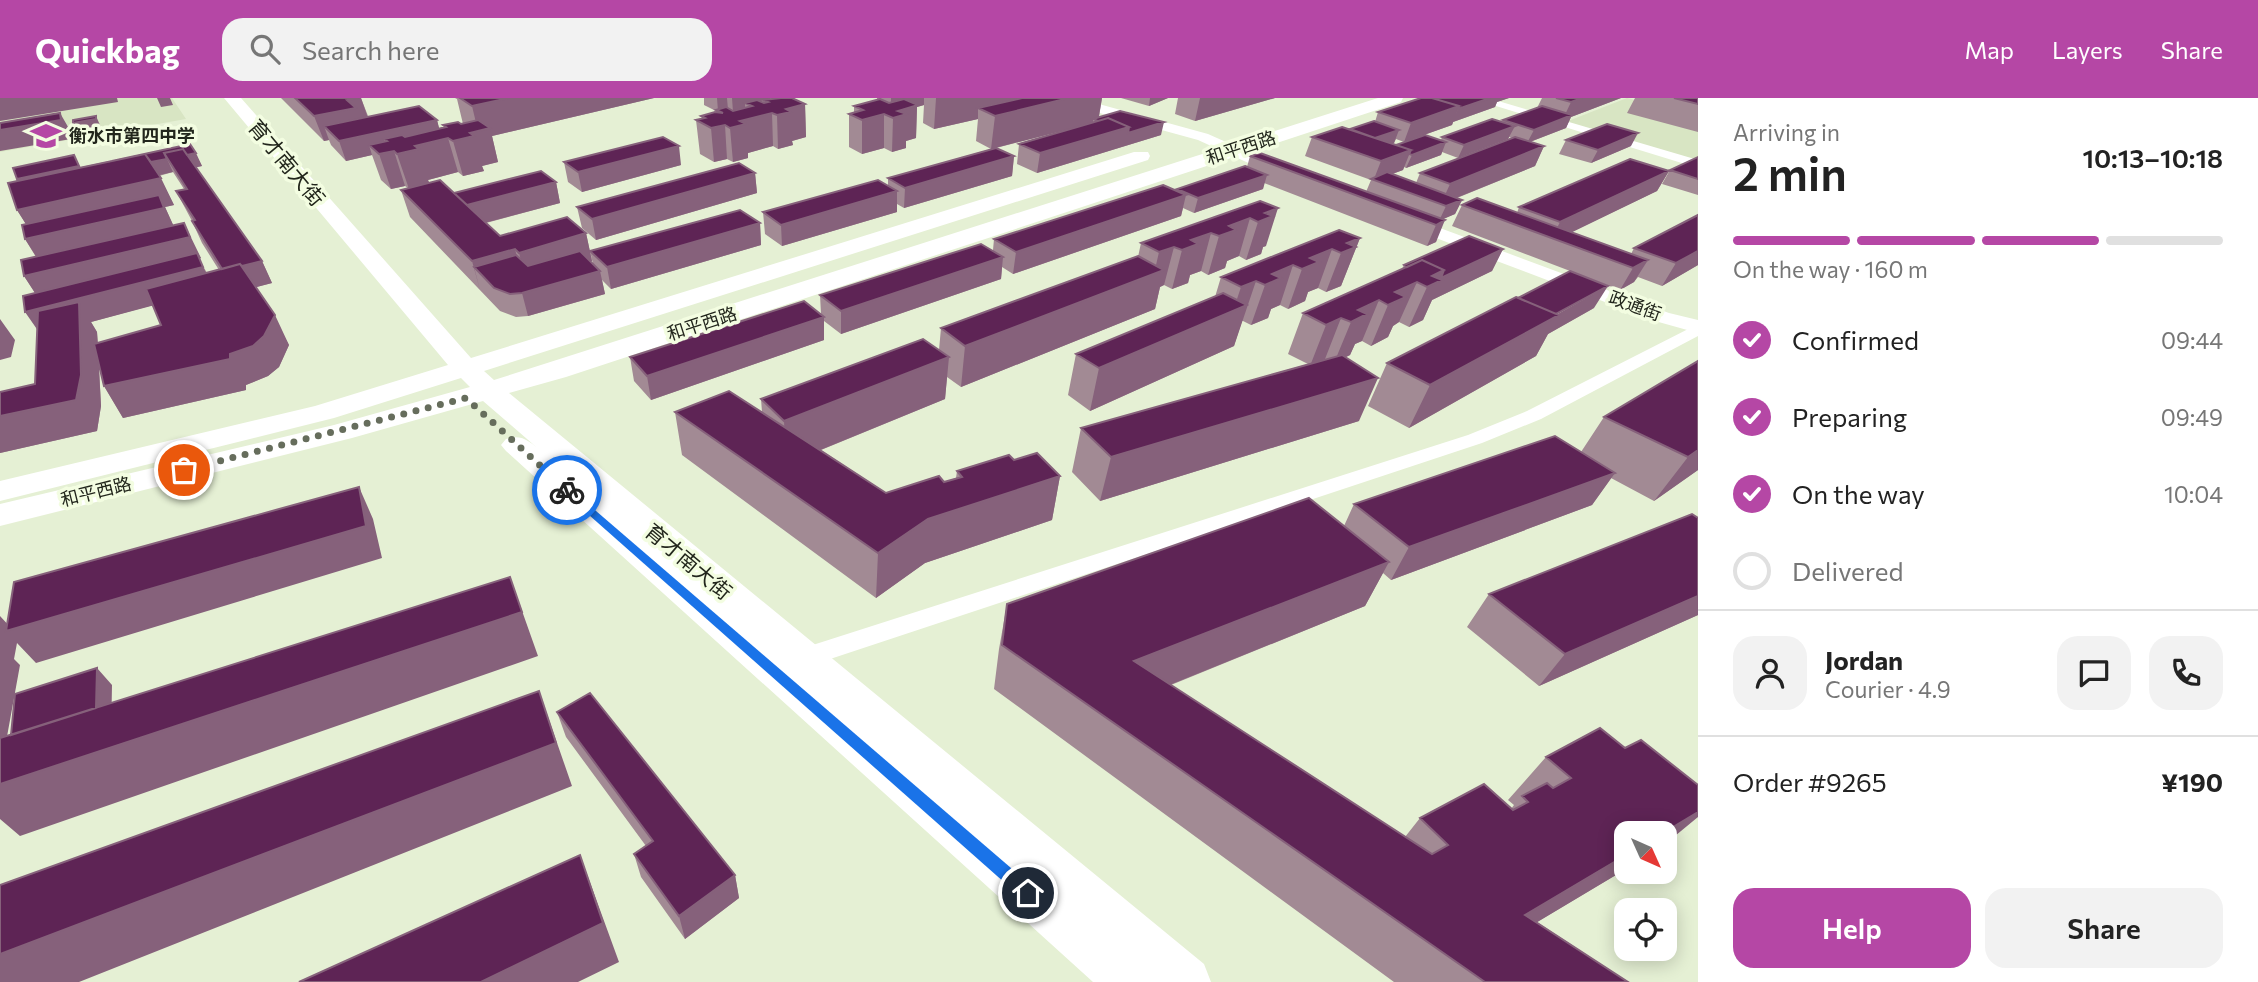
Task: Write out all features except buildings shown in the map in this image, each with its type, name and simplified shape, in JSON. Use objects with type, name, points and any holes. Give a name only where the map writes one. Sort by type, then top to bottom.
[{"type":"main road","name":"育才南大街","points":[[214,98],[421,353],[466,383],[803,659],[1186,982]]},
{"type":"main road","name":"育才南大街","points":[[232,98],[443,345],[466,383],[1130,982]]},
{"type":"main road","name":"和平西路","points":[[0,515],[342,432],[632,313],[1330,98]]},
{"type":"main road","name":"和平西路","points":[[0,491],[324,412],[466,383],[1231,151],[1395,98]]},
{"type":"street","points":[[1061,98],[1203,137],[1298,180]]},
{"type":"street","points":[[1476,98],[1698,164]]},
{"type":"street","name":"政通街","points":[[1382,212],[1698,328]]},
{"type":"street","points":[[803,659],[1475,439],[1534,415],[1698,328]]},
{"type":"shaded area","name":"衡水市第四中学","points":[[0,98],[172,98],[186,119],[0,152]]},
{"type":"shaded area","points":[[1627,98],[1698,116],[1698,162],[1563,123]]},
{"type":"way so far","points":[[184,470],[342,432],[466,398],[567,490]]},
{"type":"place","name":"衡水市第四中学","points":[[46,136]]},
{"type":"route","points":[[567,490],[1028,893]]}]
